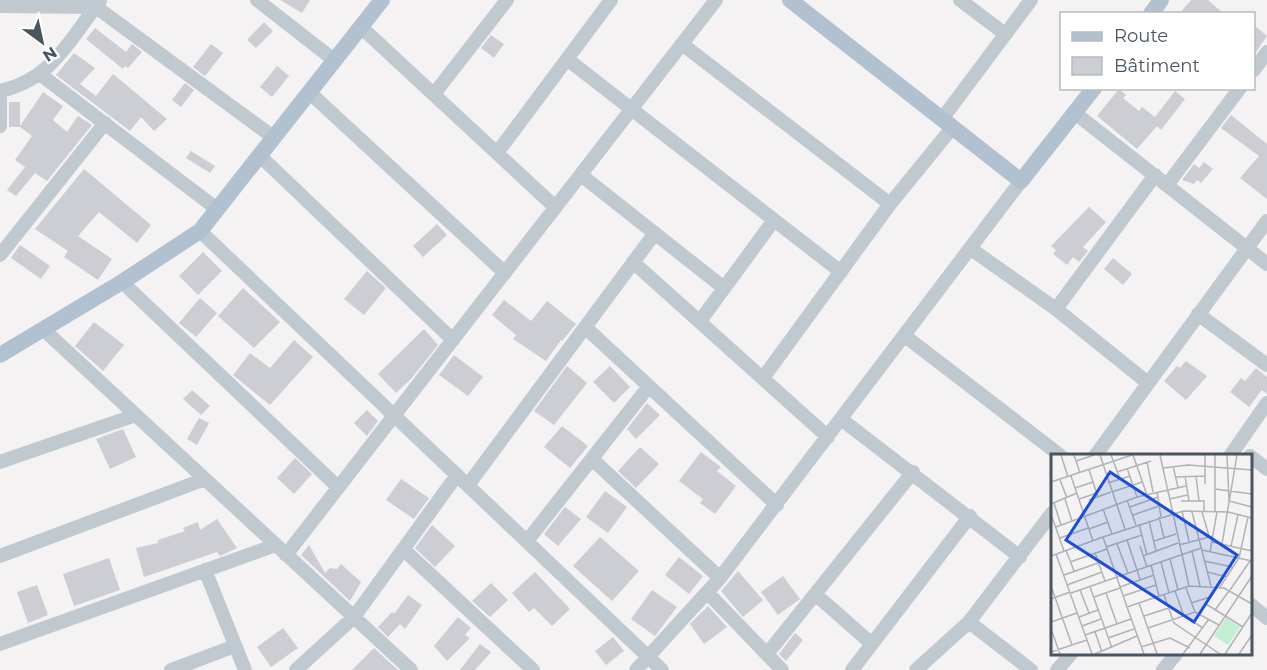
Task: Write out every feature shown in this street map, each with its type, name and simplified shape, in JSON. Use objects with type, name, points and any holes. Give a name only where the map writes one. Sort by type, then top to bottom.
[{"type":"main road","points":[[0,355],[122,282],[200,231],[382,0]]},
{"type":"main road","points":[[790,0],[1021,181],[1092,90]]},
{"type":"street","points":[[256,0],[334,60]]},
{"type":"street","points":[[434,94],[507,0]]},
{"type":"street","points":[[497,153],[611,0]]},
{"type":"street","points":[[0,644],[205,570],[281,550],[338,487],[716,0]]},
{"type":"street","points":[[960,0],[1005,34]]},
{"type":"street","points":[[763,378],[890,204],[947,123],[1005,34],[1031,0]]},
{"type":"street","points":[[0,6],[98,3],[273,137]]},
{"type":"street","points":[[0,126],[0,91],[22,86],[41,75],[98,3]]},
{"type":"street","points":[[361,27],[555,207]]},
{"type":"street","points":[[682,44],[890,204]]},
{"type":"street","points":[[1255,69],[1267,52]]},
{"type":"street","points":[[567,59],[841,272]]},
{"type":"street","points":[[41,75],[217,208]]},
{"type":"street","points":[[1167,185],[1238,90]]},
{"type":"street","points":[[309,92],[505,273]]},
{"type":"street","points":[[1075,113],[1267,264]]},
{"type":"street","points":[[0,255],[105,123]]},
{"type":"street","points":[[259,155],[453,340]]},
{"type":"street","points":[[580,175],[724,288]]},
{"type":"street","points":[[1056,309],[1155,175]]},
{"type":"street","points":[[636,670],[720,578],[1021,181]]},
{"type":"street","points":[[700,321],[774,220]]},
{"type":"street","points":[[1096,454],[1267,221]]},
{"type":"street","points":[[200,231],[662,670]]},
{"type":"street","points":[[468,485],[655,233]]},
{"type":"street","points":[[971,249],[1056,309],[1148,382]]},
{"type":"street","points":[[633,262],[828,437]]},
{"type":"street","points":[[122,282],[338,487]]},
{"type":"street","points":[[1198,315],[1267,365]]},
{"type":"street","points":[[585,327],[777,505]]},
{"type":"street","points":[[43,329],[411,670]]},
{"type":"street","points":[[905,336],[1058,454]]},
{"type":"street","points":[[527,541],[649,386]]},
{"type":"street","points":[[1233,451],[1267,403]]},
{"type":"street","points":[[0,462],[136,415]]},
{"type":"street","points":[[842,419],[914,472],[1020,557]]},
{"type":"street","points":[[1252,457],[1266,467]]},
{"type":"street","points":[[592,459],[720,578]]},
{"type":"street","points":[[767,654],[914,472]]},
{"type":"street","points":[[296,670],[354,617],[405,550],[457,475]]},
{"type":"street","points":[[0,556],[205,479]]},
{"type":"street","points":[[852,670],[970,516]]},
{"type":"street","points":[[915,670],[969,622],[1051,516]]},
{"type":"street","points":[[405,550],[533,670]]},
{"type":"street","points":[[205,570],[245,670]]},
{"type":"street","points":[[707,592],[782,670]]},
{"type":"street","points":[[815,594],[872,644]]},
{"type":"street","points":[[1252,605],[1267,618]]},
{"type":"street","points":[[969,622],[1031,670]]},
{"type":"street","points":[[171,670],[235,646]]},
{"type":"street","points":[[1058,670],[1070,655]]},
{"type":"building","points":[[280,0],[310,0],[302,13]]},
{"type":"building","points":[[1191,0],[1208,0],[1222,12],[1181,12]]},
{"type":"building","points":[[264,22],[273,31],[256,48],[247,40]]},
{"type":"building","points":[[1255,26],[1267,36],[1255,54]]},
{"type":"building","points":[[95,28],[126,52],[132,44],[142,52],[128,68],[125,66],[123,69],[86,39]]},
{"type":"building","points":[[491,35],[504,44],[494,58],[481,48]]},
{"type":"building","points":[[211,44],[223,53],[205,76],[193,67]]},
{"type":"building","points":[[74,53],[95,68],[80,84],[96,96],[113,74],[167,119],[154,131],[141,117],[130,131],[56,75]]},
{"type":"building","points":[[277,66],[289,76],[272,97],[260,87]]},
{"type":"building","points":[[185,83],[194,90],[181,107],[172,100]]},
{"type":"building","points":[[1118,90],[1126,95],[1123,98],[1139,111],[1142,107],[1155,117],[1175,91],[1185,99],[1161,130],[1157,126],[1137,149],[1097,116]]},
{"type":"building","points":[[43,92],[63,106],[53,120],[67,132],[78,116],[92,125],[47,181],[35,173],[16,196],[7,190],[25,167],[15,160],[32,136],[20,127],[9,127],[9,102],[20,102],[20,126]]},
{"type":"building","points":[[1231,115],[1267,144],[1267,199],[1240,178],[1259,156],[1221,128]]},
{"type":"building","points":[[191,151],[215,166],[210,173],[186,158]]},
{"type":"building","points":[[1204,162],[1213,169],[1201,183],[1197,180],[1194,184],[1182,180],[1194,164],[1199,168]]},
{"type":"building","points":[[84,169],[151,225],[137,243],[99,212],[78,236],[112,259],[98,280],[64,257],[68,251],[35,229]]},
{"type":"building","points":[[1089,207],[1106,222],[1083,247],[1088,251],[1079,262],[1073,257],[1067,265],[1053,254],[1056,250],[1051,246]]},
{"type":"building","points":[[437,224],[447,235],[423,257],[413,246]]},
{"type":"building","points":[[20,245],[50,266],[41,279],[11,258]]},
{"type":"building","points":[[203,252],[222,271],[198,295],[179,276]]},
{"type":"building","points":[[1113,258],[1132,274],[1123,285],[1104,269]]},
{"type":"building","points":[[367,271],[386,288],[364,315],[344,299]]},
{"type":"building","points":[[243,288],[280,322],[254,348],[218,316]]},
{"type":"building","points":[[200,298],[217,313],[196,337],[179,323]]},
{"type":"building","points":[[504,300],[531,321],[547,301],[576,324],[546,361],[513,339],[516,335],[492,315]]},
{"type":"building","points":[[94,322],[124,345],[103,371],[75,346]]},
{"type":"building","points":[[424,329],[438,345],[411,379],[396,393],[378,374]]},
{"type":"building","points":[[294,340],[313,357],[270,405],[233,375],[250,353],[270,368]]},
{"type":"building","points":[[454,355],[483,377],[468,396],[439,375]]},
{"type":"building","points":[[1186,361],[1207,376],[1186,400],[1164,381],[1177,366],[1180,368]]},
{"type":"building","points":[[567,366],[587,383],[554,425],[534,411]]},
{"type":"building","points":[[610,366],[630,387],[614,403],[593,382]]},
{"type":"building","points":[[1256,368],[1267,377],[1267,394],[1262,390],[1249,407],[1230,392],[1241,378],[1245,381]]},
{"type":"building","points":[[192,390],[210,406],[201,415],[183,399]]},
{"type":"building","points":[[647,403],[660,415],[636,439],[627,429]]},
{"type":"building","points":[[367,410],[378,421],[367,436],[354,423]]},
{"type":"building","points":[[199,418],[209,423],[197,445],[187,439]]},
{"type":"building","points":[[562,426],[588,446],[570,468],[544,447]]},
{"type":"building","points":[[123,429],[136,457],[110,469],[96,439]]},
{"type":"building","points":[[640,447],[659,464],[636,488],[618,471]]},
{"type":"building","points":[[701,452],[721,467],[717,471],[736,486],[715,514],[700,503],[703,499],[679,481]]},
{"type":"building","points":[[295,458],[312,474],[294,494],[277,478]]},
{"type":"building","points":[[401,479],[429,498],[414,519],[386,500]]},
{"type":"building","points":[[605,491],[627,507],[608,533],[586,517]]},
{"type":"building","points":[[565,507],[581,519],[558,546],[544,534]]},
{"type":"building","points":[[217,519],[237,548],[220,556],[217,552],[144,577],[136,548],[158,543],[158,540],[185,531],[183,528],[198,522],[200,530]]},
{"type":"building","points":[[432,525],[455,546],[435,567],[415,548]]},
{"type":"building","points":[[600,537],[639,571],[612,601],[573,566]]},
{"type":"building","points":[[309,545],[325,573],[330,568],[337,569],[341,564],[361,582],[350,601],[301,555]]},
{"type":"building","points":[[679,557],[703,576],[689,594],[665,575]]},
{"type":"building","points":[[109,558],[120,590],[74,606],[63,574]]},
{"type":"building","points":[[738,571],[763,600],[743,617],[721,591]]},
{"type":"building","points":[[535,572],[570,609],[552,626],[534,608],[529,612],[512,593]]},
{"type":"building","points":[[783,576],[800,599],[778,615],[761,592]]},
{"type":"building","points":[[491,583],[508,600],[490,617],[472,601]]},
{"type":"building","points":[[37,585],[48,615],[28,623],[17,592]]},
{"type":"building","points":[[652,590],[677,607],[655,636],[631,619]]},
{"type":"building","points":[[408,595],[422,605],[405,629],[400,624],[388,637],[378,627],[392,612],[394,614]]},
{"type":"building","points":[[708,606],[727,627],[704,644],[690,624]]},
{"type":"building","points":[[458,617],[471,628],[465,635],[470,638],[447,661],[434,646]]},
{"type":"building","points":[[283,628],[298,648],[271,667],[257,647]]},
{"type":"building","points":[[795,633],[803,640],[786,661],[779,654]]},
{"type":"building","points":[[613,637],[624,651],[606,665],[595,651]]},
{"type":"building","points":[[480,644],[491,652],[475,670],[460,670]]},
{"type":"building","points":[[374,648],[398,670],[352,670]]}]
